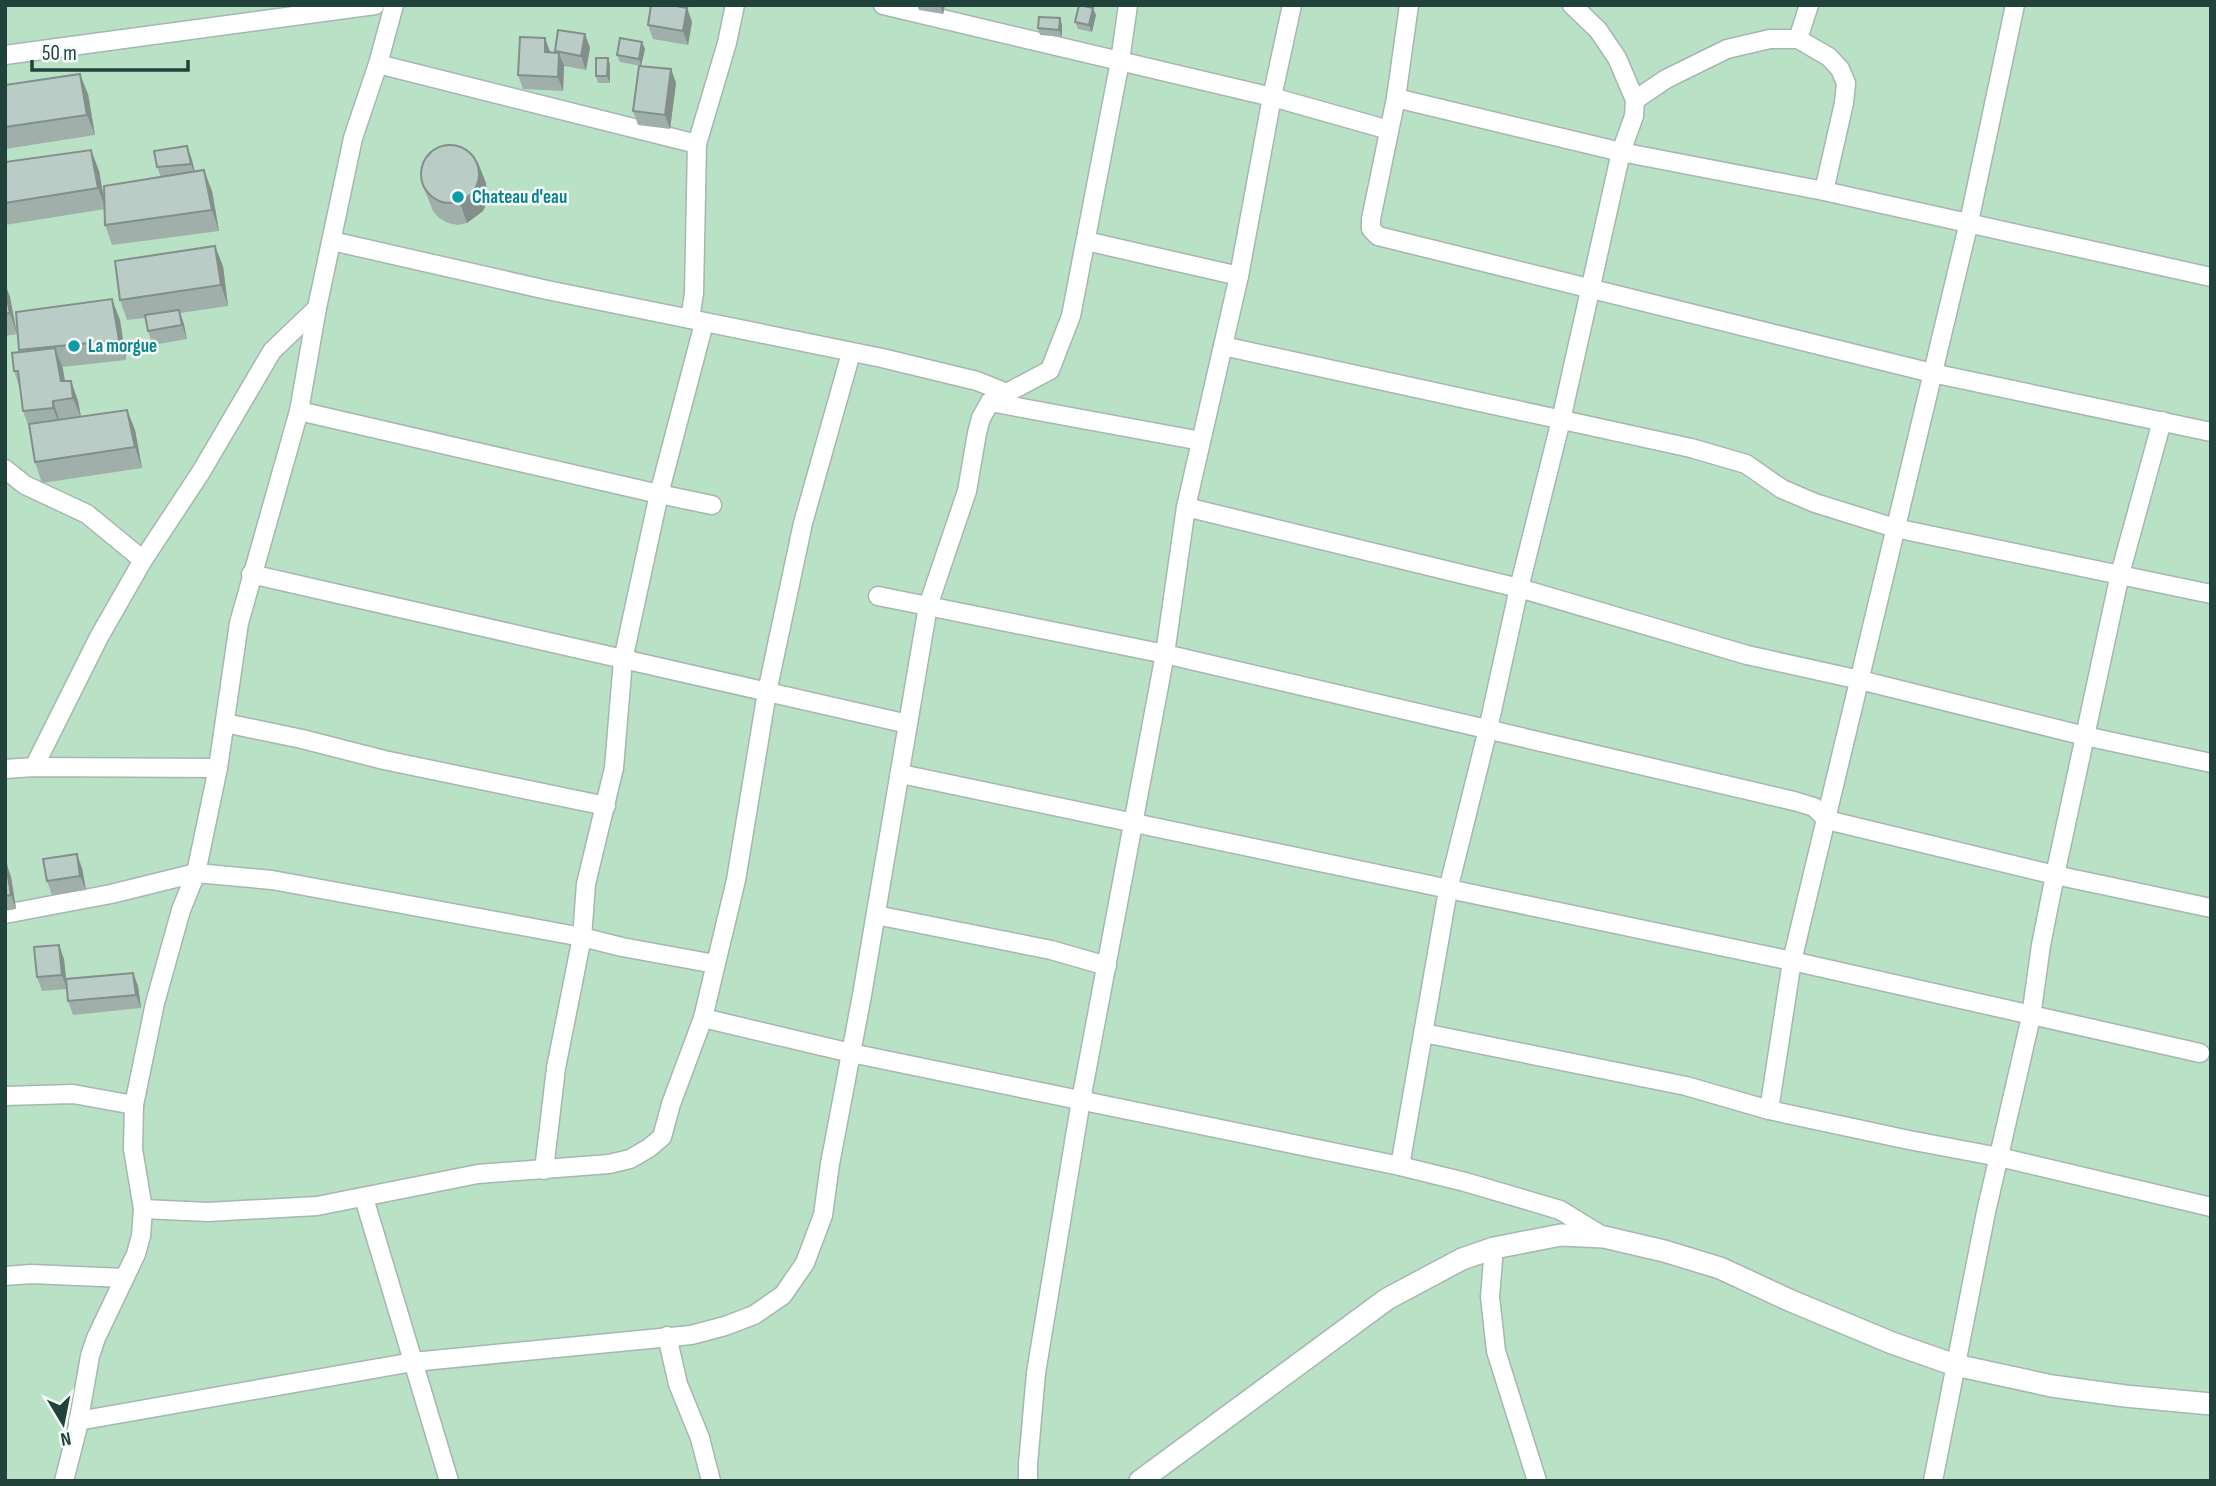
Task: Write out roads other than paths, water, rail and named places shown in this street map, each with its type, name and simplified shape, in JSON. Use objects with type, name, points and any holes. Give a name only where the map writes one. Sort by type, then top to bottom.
[{"type":"street","points":[[5,55],[375,5]]},
{"type":"street","points":[[64,1481],[90,1356],[136,1254],[141,1236],[143,1209],[133,1149],[134,1105],[155,1003],[181,910],[196,873],[218,768],[239,623],[299,411],[317,308],[353,138],[394,5]]},
{"type":"street","points":[[544,1170],[556,1068],[582,937],[586,884],[607,806],[614,768],[624,660],[697,321],[694,293],[697,144],[727,43],[735,5]]},
{"type":"street","points":[[883,5],[1272,97],[1389,130]]},
{"type":"street","points":[[78,1421],[413,1362],[691,1335],[754,1315],[783,1295],[805,1263],[823,1215],[929,606],[967,491],[981,418],[990,402],[1050,370],[1071,316],[1121,61],[1128,5]]},
{"type":"street","points":[[1028,1481],[1036,1373],[1082,1100],[1165,654],[1186,507],[1239,276],[1292,5]]},
{"type":"street","points":[[1409,5],[1396,98],[1371,219],[1373,234],[1932,373],[2211,432]]},
{"type":"street","points":[[1399,1166],[1448,890],[1592,288],[1621,152],[1634,116],[1635,100],[1617,58],[1598,30],[1572,5]]},
{"type":"street","points":[[1798,39],[1809,5]]},
{"type":"street","points":[[1769,1110],[1792,961],[1969,222],[2015,5]]},
{"type":"street","points":[[1635,100],[1666,79],[1727,49],[1770,39],[1798,39],[1829,57],[1840,69],[1846,83],[1824,191]]},
{"type":"street","points":[[378,64],[697,144]]},
{"type":"street","points":[[1396,98],[1621,152],[1824,191],[2211,277]]},
{"type":"street","points":[[332,241],[547,290],[881,358],[977,381],[1007,393]]},
{"type":"street","points":[[1086,241],[1239,276]]},
{"type":"street","points":[[34,767],[99,637],[143,560],[201,472],[272,351],[317,308]]},
{"type":"street","points":[[1223,346],[1691,448],[1746,464],[1782,489],[1815,503],[1895,528],[2211,594]]},
{"type":"street","points":[[143,1209],[208,1212],[317,1206],[478,1174],[609,1164],[630,1159],[662,1137],[671,1104],[703,1018],[736,880],[767,692],[803,523],[851,353]]},
{"type":"street","points":[[990,402],[1201,441]]},
{"type":"street","points":[[299,411],[712,505]]},
{"type":"street","points":[[1933,1481],[1998,1157],[2031,1017],[2041,945],[2085,736],[2120,574],[2162,421]]},
{"type":"street","points":[[5,468],[25,485],[87,514],[143,560]]},
{"type":"street","points":[[5,485],[25,485]]},
{"type":"street","points":[[1186,507],[1519,588],[1747,655],[2211,764]]},
{"type":"street","points":[[251,574],[908,724]]},
{"type":"street","points":[[878,596],[1165,654],[1794,801],[1814,807],[1827,820],[2055,875],[2211,908]]},
{"type":"street","points":[[225,723],[384,760],[607,806]]},
{"type":"street","points":[[5,769],[218,768]]},
{"type":"street","points":[[901,774],[1792,961],[2200,1053]]},
{"type":"street","points":[[5,914],[111,894],[196,873],[272,880],[715,964]]},
{"type":"street","points":[[876,915],[1051,950],[1107,966]]},
{"type":"street","points":[[703,1018],[851,1053],[1465,1182],[1560,1210],[1604,1237]]},
{"type":"street","points":[[1424,1033],[1686,1086],[1769,1110],[1998,1157],[2211,1208]]},
{"type":"street","points":[[5,1096],[73,1094],[134,1105]]},
{"type":"street","points":[[363,1198],[449,1481]]},
{"type":"street","points":[[1140,1481],[1387,1299],[1462,1259],[1494,1248],[1561,1235],[1604,1237],[1720,1268],[1892,1343],[1955,1365],[2052,1386],[2211,1404]]},
{"type":"street","points":[[1494,1248],[1490,1297],[1496,1351],[1537,1481]]},
{"type":"street","points":[[5,1276],[31,1274],[124,1278]]},
{"type":"street","points":[[667,1336],[678,1384],[698,1431],[710,1481]]},
{"type":"place","name":"Chateau d'eau","points":[[458,197]]},
{"type":"place","name":"La morgue","points":[[74,346]]}]
